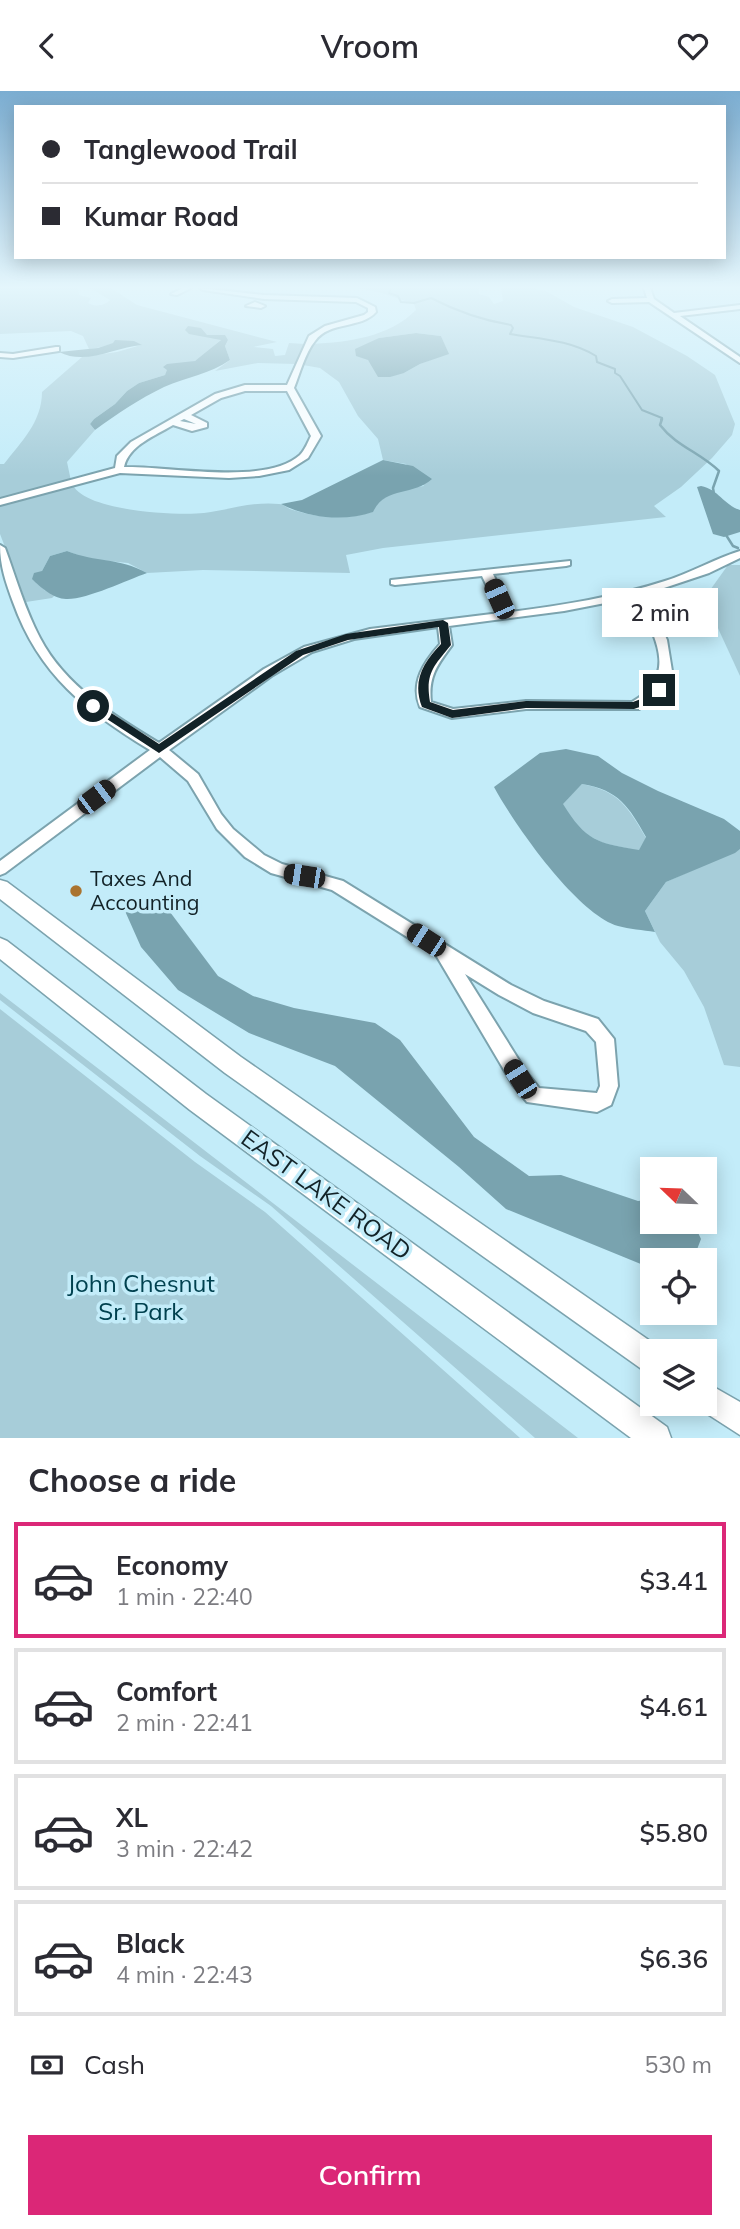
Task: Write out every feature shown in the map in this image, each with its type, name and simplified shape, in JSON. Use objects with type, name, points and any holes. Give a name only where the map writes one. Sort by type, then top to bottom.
[{"type":"main road","points":[[0,888],[233,1065],[640,1351]]},
{"type":"main road","name":"EAST LAKE ROAD","points":[[0,947],[198,1102],[656,1438]]},
{"type":"main road","points":[[717,1404],[740,1420]]},
{"type":"street","points":[[0,355],[13,356],[45,351]]},
{"type":"street","points":[[290,389],[306,351]]},
{"type":"street","points":[[725,351],[740,361]]},
{"type":"street","points":[[120,470],[122,456],[128,449],[183,415],[234,390],[290,389]]},
{"type":"street","points":[[0,502],[120,470],[241,476],[271,471],[308,452],[316,436],[290,389]]},
{"type":"street","points":[[172,422],[192,428],[204,425],[183,415]]},
{"type":"street","points":[[0,548],[37,646],[53,666],[76,694],[187,770],[202,787],[225,831],[243,848],[267,864],[289,873],[334,882],[505,990],[539,1007],[592,1025],[605,1039],[610,1086],[604,1099],[597,1104],[534,1096],[520,1079],[441,950]]},
{"type":"street","points":[[0,869],[159,750],[299,653],[346,637],[560,609],[640,594],[686,580],[740,554]]},
{"type":"street","points":[[394,582],[566,563]]},
{"type":"street","points":[[486,572],[507,616]]},
{"type":"street","points":[[443,623],[446,645],[430,663],[422,683],[425,704],[452,714],[526,705],[634,706],[650,700],[659,690],[667,668],[664,645],[640,594]]},
{"type":"green space","points":[[209,351],[195,361],[175,367],[165,375],[139,383],[94,419],[90,424],[95,430],[67,462],[71,481],[0,500],[0,464],[4,464],[29,431],[38,413],[42,392],[82,357],[117,352]]},
{"type":"green space","points":[[227,351],[274,351],[275,356],[285,355],[286,351],[302,351],[296,364],[258,363],[215,371],[230,360]]},
{"type":"green space","points":[[309,351],[373,351],[368,360],[374,367],[404,373],[448,353],[447,351],[677,351],[715,375],[735,424],[732,435],[712,458],[681,487],[654,506],[666,517],[383,548],[346,555],[350,573],[203,570],[147,573],[128,563],[88,559],[67,551],[50,556],[42,571],[44,590],[55,595],[52,598],[26,602],[0,534],[0,505],[73,485],[81,494],[95,501],[133,510],[191,514],[270,503],[313,515],[343,517],[372,512],[376,505],[388,496],[401,490],[424,486],[406,464],[383,460],[378,439],[358,416],[339,382],[320,368],[303,365]]},
{"type":"green space","points":[[728,565],[740,565],[740,676],[711,613],[708,593]]},
{"type":"green space","points":[[582,784],[605,791],[628,809],[646,838],[639,851],[603,843],[580,831],[562,804]]},
{"type":"green space","points":[[740,849],[740,1067],[724,1065],[704,1007],[684,971],[660,942],[645,911],[666,882]]},
{"type":"green space","points":[[0,993],[578,1438],[535,1438],[271,1206],[200,1156],[0,1000]]},
{"type":"green space","name":"John Chesnut Sr. Park","points":[[0,1009],[195,1162],[265,1212],[520,1438],[0,1438]]},
{"type":"shaded area","points":[[70,351],[115,351],[80,357],[59,352]]},
{"type":"shaded area","points":[[208,351],[227,351],[230,360],[155,392],[95,430],[90,424],[139,383],[165,375],[167,370],[163,367],[167,364],[195,361]]},
{"type":"shaded area","points":[[355,351],[448,351],[449,354],[390,377],[378,377],[368,360],[356,356]]},
{"type":"shaded area","points":[[383,460],[413,466],[432,479],[417,488],[385,498],[373,512],[350,517],[303,513],[281,504],[302,500]]},
{"type":"shaded area","points":[[697,487],[712,490],[740,510],[740,532],[724,537],[713,534]]},
{"type":"shaded area","points":[[67,551],[126,565],[147,573],[84,596],[66,599],[57,597],[32,579],[34,573],[42,571],[50,556]]},
{"type":"shaded area","points":[[566,749],[598,756],[622,773],[658,791],[724,819],[740,831],[740,849],[666,882],[645,911],[655,932],[618,926],[602,918],[566,887],[531,844],[494,787],[540,753]],"holes":[[[582,784],[595,787],[622,801],[634,817],[646,837],[639,850],[594,838],[571,816],[563,804]]]},
{"type":"shaded area","points":[[158,896],[218,976],[253,996],[294,1008],[375,1023],[400,1040],[474,1137],[529,1176],[561,1175],[640,1201],[640,1234],[699,1234],[701,1239],[698,1248],[640,1248],[640,1264],[506,1209],[335,1066],[249,1033],[178,990],[141,947],[125,911]]},
{"type":"waterway","points":[[586,351],[596,356],[597,362],[615,369],[615,373],[620,376],[642,410],[662,418],[661,420]]},
{"type":"waterway","points":[[662,419],[660,425],[666,432],[719,471],[713,488],[714,494]]},
{"type":"waterway","points":[[726,535],[733,546],[738,548]]},
{"type":"place","name":"Taxes And Accounting","points":[[76,891]]},
{"type":"route","points":[[93,706],[159,750],[299,653],[346,637],[443,623],[446,645],[430,663],[422,683],[425,704],[452,714],[526,705],[634,706],[650,700],[659,690]]}]
